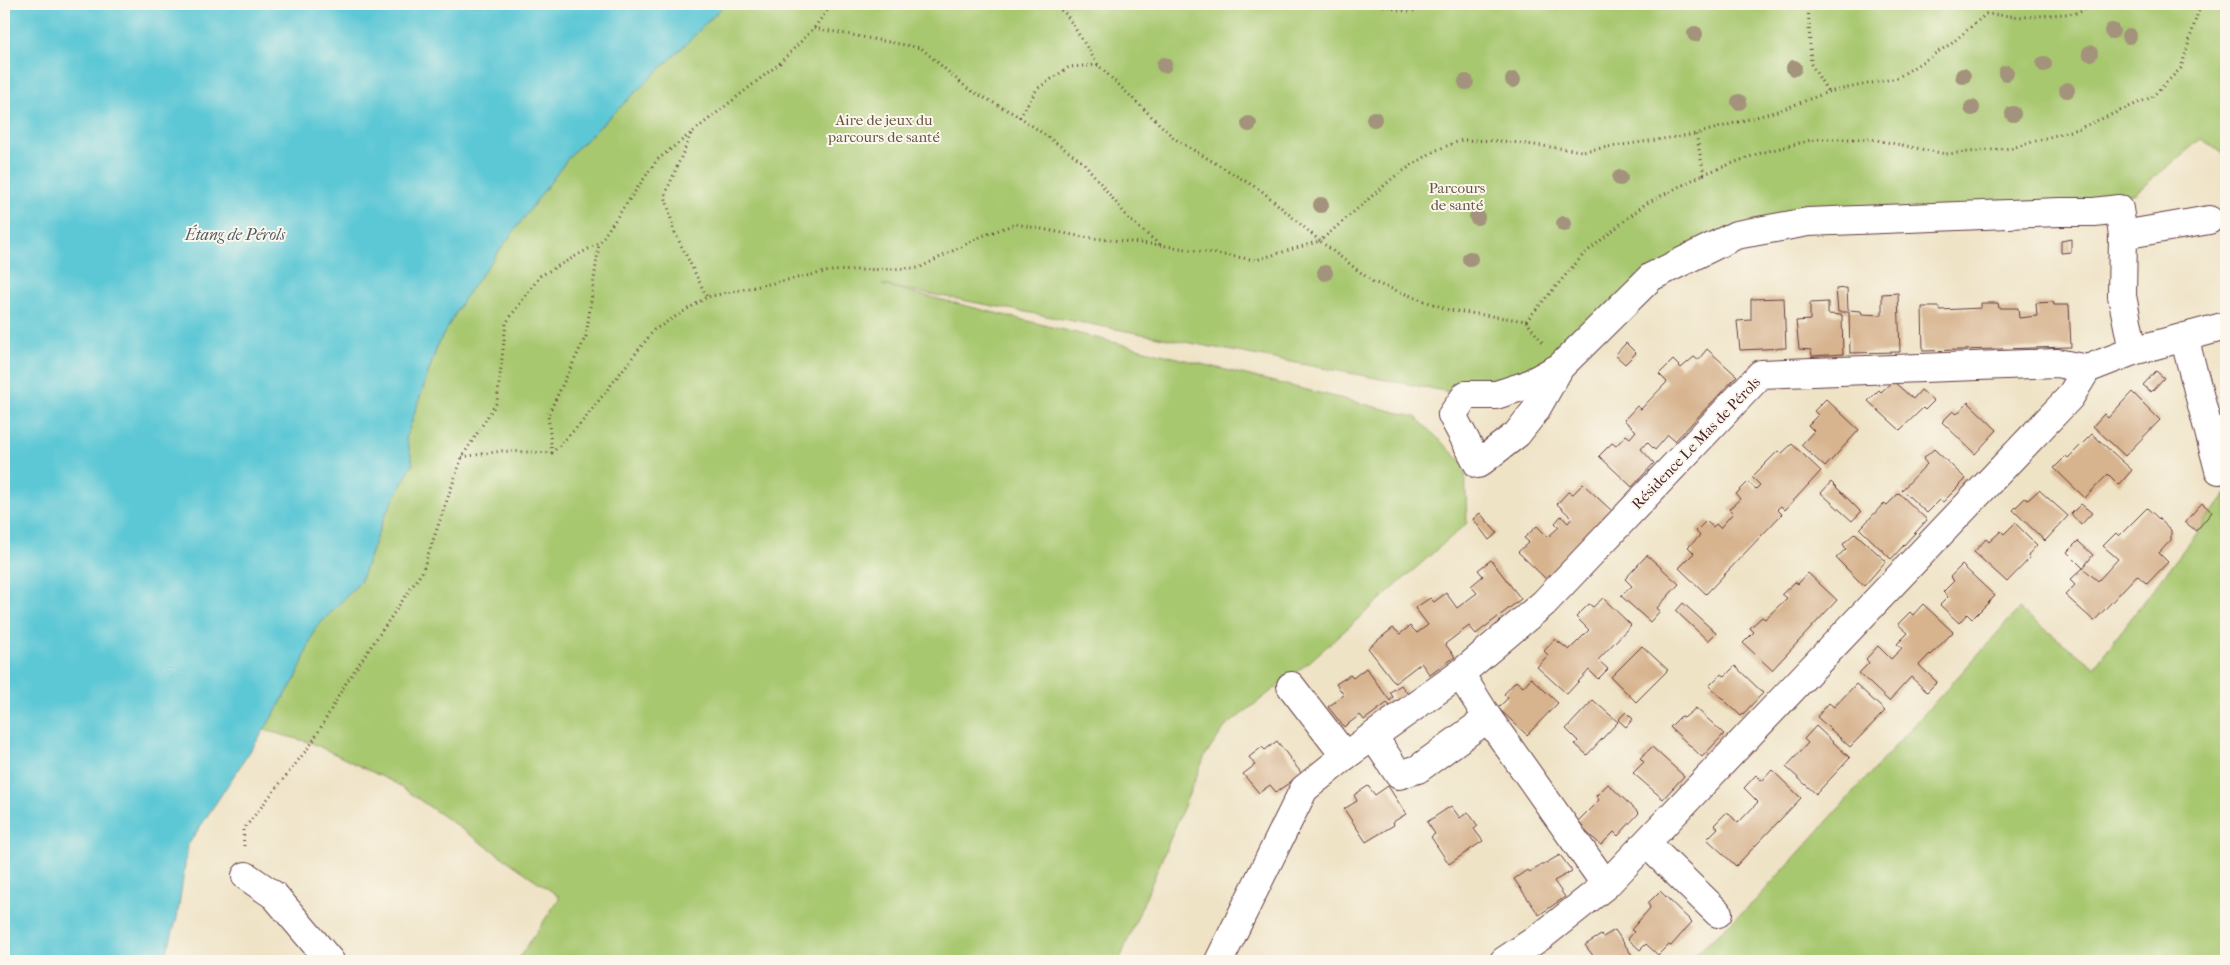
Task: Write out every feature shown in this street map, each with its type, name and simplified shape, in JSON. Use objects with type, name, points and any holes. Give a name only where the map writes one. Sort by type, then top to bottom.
[{"type":"street","points":[[1560,366],[1651,277],[1736,235],[1808,222],[2094,212],[2118,209],[2123,235],[2122,296],[2134,351]]},
{"type":"street","points":[[2123,235],[2209,220]]},
{"type":"street","points":[[1504,961],[1543,935],[1606,885],[1647,844],[2070,396],[2087,369],[2134,351],[2226,326]]},
{"type":"street","points":[[2184,337],[2218,470]]},
{"type":"street","name":"Résidence Le Mas de Pérols","points":[[1219,961],[1304,789],[1345,756],[1460,674],[1544,603],[1761,374],[2057,363],[2087,369]]},
{"type":"street","points":[[1460,674],[1488,718],[1606,885]]},
{"type":"street","points":[[1291,686],[1345,756]]},
{"type":"street","points":[[1373,736],[1399,775],[1418,769],[1488,718]]},
{"type":"street","points":[[1647,844],[1718,913]]},
{"type":"street","points":[[246,876],[275,896],[330,961]]},
{"type":"path","points":[[552,452],[548,415],[586,336],[600,243],[657,160],[780,63],[814,28],[832,4]]},
{"type":"path","points":[[1053,4],[1066,14],[1098,65],[1175,139],[1262,191],[1320,241],[1373,282],[1450,310],[1526,321],[1560,366]]},
{"type":"path","points":[[1379,4],[1407,12],[1425,8],[1430,4]]},
{"type":"path","points":[[1808,4],[1811,64],[1828,92]]},
{"type":"path","points":[[462,457],[502,451],[552,452],[582,422],[654,330],[707,297],[830,271],[919,268],[982,236],[1016,224],[1083,237],[1160,245],[1256,260],[1320,241],[1394,177],[1434,151],[1462,140],[1503,141],[1582,150],[1696,134],[1782,110],[1828,92],[1897,78],[1952,42],[1986,14],[2024,18],[2078,13],[2094,4]]},
{"type":"path","points":[[1526,321],[1590,249],[1645,204],[1704,174],[1757,154],[1814,139],[1871,139],[1946,154],[2012,148],[2080,128],[2152,97],[2181,68],[2198,12],[2204,4]]},
{"type":"path","points":[[814,28],[921,48],[968,89],[1020,117],[1084,163],[1130,220],[1160,245]]},
{"type":"path","points":[[1020,117],[1037,89],[1069,67],[1098,65]]},
{"type":"path","points":[[691,133],[665,195],[674,230],[707,297]]},
{"type":"path","points":[[1696,134],[1704,174]]},
{"type":"path","points":[[246,876],[243,830],[312,743],[346,683],[422,572],[462,457],[497,402],[506,324],[540,276],[600,243]]},
{"type":"green space","points":[[725,4],[2226,4],[2226,155],[2201,139],[2134,194],[1914,219],[1808,222],[1651,277],[1560,367],[1466,395],[882,285],[1416,417],[1465,465],[1467,523],[1308,663],[1225,727],[1205,756],[1119,961],[517,961],[560,897],[395,783],[312,743],[264,730],[297,676],[315,629],[360,582],[384,517],[413,463],[406,438],[438,344],[464,298],[572,153],[682,48]]},
{"type":"green space","points":[[2226,494],[2226,961],[1688,961],[1756,900],[2019,609],[2094,667]]},
{"type":"water","name":"Étang de Pérols","points":[[4,4],[725,4],[682,48],[572,153],[464,298],[438,344],[406,438],[413,463],[384,517],[360,582],[315,629],[297,676],[264,730],[188,845],[177,918],[164,961],[4,961]]},
{"type":"building","points":[[2071,239],[2071,252],[2061,253],[2061,241]]},
{"type":"building","points":[[1847,288],[1848,310],[1861,311],[1862,314],[1882,315],[1882,294],[1898,293],[1900,352],[1850,353],[1849,312],[1838,312],[1836,289]]},
{"type":"building","points":[[1784,298],[1786,348],[1740,350],[1737,321],[1751,320],[1751,299]]},
{"type":"building","points":[[1828,302],[1828,314],[1842,315],[1843,354],[1812,356],[1811,350],[1799,349],[1796,321],[1810,320],[1810,303]]},
{"type":"building","points":[[2053,302],[2054,305],[2069,305],[2071,347],[1923,351],[1922,307],[1939,307],[1940,310],[1981,308],[1981,303],[1998,303],[1999,308],[2018,308],[2019,318],[2037,316],[2036,303]]},
{"type":"building","points":[[1626,343],[1636,353],[1625,364],[1615,355]]},
{"type":"building","points":[[1707,349],[1737,376],[1675,441],[1668,435],[1655,450],[1647,442],[1641,449],[1654,463],[1632,487],[1599,456],[1612,443],[1616,446],[1626,435],[1630,438],[1636,431],[1624,420],[1637,406],[1641,409],[1667,382],[1659,374],[1673,360],[1681,368],[1694,357],[1698,360]]},
{"type":"building","points":[[2226,367],[2226,382],[2222,368]]},
{"type":"building","points":[[2156,371],[2164,378],[2151,392],[2143,385]]},
{"type":"building","points":[[1893,381],[1913,399],[1921,390],[1934,401],[1925,410],[1923,408],[1900,430],[1868,401],[1879,390],[1881,392]]},
{"type":"building","points":[[2132,392],[2160,420],[2125,456],[2093,426],[2104,414],[2108,418]]},
{"type":"building","points":[[1826,399],[1859,430],[1825,467],[1801,445],[1814,431],[1808,425],[1818,415],[1814,411]]},
{"type":"building","points":[[1968,402],[1997,430],[1975,454],[1942,422],[1953,411],[1957,414]]},
{"type":"building","points":[[2092,434],[2132,470],[2119,485],[2108,474],[2085,498],[2054,468],[2066,456],[2068,458]]},
{"type":"building","points":[[1792,444],[1821,471],[1785,510],[1781,506],[1777,509],[1782,514],[1706,594],[1679,568],[1694,553],[1688,547],[1700,536],[1696,531],[1706,521],[1713,527],[1716,524],[1720,528],[1733,513],[1729,509],[1740,499],[1736,494],[1748,482],[1756,489],[1760,485],[1752,477],[1778,451],[1781,454]]},
{"type":"building","points":[[1934,449],[1966,479],[1943,502],[1940,500],[1927,513],[1902,490],[1927,464],[1923,459]]},
{"type":"building","points":[[1831,482],[1861,512],[1852,521],[1821,493]]},
{"type":"building","points":[[1583,484],[1612,511],[1547,580],[1518,552],[1529,542],[1524,538],[1537,526],[1548,537],[1559,527],[1555,523],[1561,516],[1568,523],[1572,518],[1557,504],[1568,492],[1573,494]]},
{"type":"building","points":[[2039,490],[2068,516],[2045,541],[2013,510],[2025,498],[2028,500]]},
{"type":"building","points":[[1899,493],[1927,520],[1891,559],[1860,529],[1884,503],[1887,505]]},
{"type":"building","points":[[2202,503],[2212,512],[2196,531],[2185,522]]},
{"type":"building","points":[[2081,504],[2092,513],[2081,525],[2071,514]]},
{"type":"building","points":[[2147,508],[2171,530],[2171,540],[2159,553],[2168,562],[2147,584],[2137,575],[2094,621],[2065,595],[2075,585],[2070,580],[2083,568],[2098,581],[2118,559],[2103,546],[2116,533],[2119,536]]},
{"type":"building","points":[[1480,513],[1497,533],[1489,540],[1473,519]]},
{"type":"building","points":[[2015,523],[2037,545],[2028,555],[2030,558],[2007,582],[1974,552],[1986,539],[1989,542],[2001,531],[2004,534]]},
{"type":"building","points":[[1855,533],[1886,561],[1864,586],[1836,558],[1846,549],[1843,544]]},
{"type":"building","points":[[2078,541],[2093,555],[2083,568],[2067,552]]},
{"type":"building","points":[[1647,555],[1679,584],[1657,608],[1660,611],[1650,622],[1621,596],[1632,586],[1625,579]]},
{"type":"building","points":[[1491,560],[1521,599],[1476,634],[1469,626],[1445,644],[1455,657],[1430,675],[1421,663],[1395,683],[1368,648],[1393,628],[1400,634],[1410,626],[1417,633],[1428,625],[1415,608],[1430,598],[1434,602],[1446,593],[1457,608],[1477,593],[1471,586],[1483,576],[1478,570]]},
{"type":"building","points":[[1962,565],[1995,596],[1972,619],[1967,614],[1959,623],[1940,605],[1948,597],[1943,592],[1954,581],[1950,577]]},
{"type":"building","points":[[1808,573],[1837,600],[1772,670],[1743,643],[1754,632],[1750,628],[1762,617],[1765,619],[1787,598],[1782,594],[1795,582],[1798,584]]},
{"type":"building","points":[[1603,598],[1631,625],[1598,660],[1608,669],[1598,679],[1589,670],[1567,694],[1537,667],[1548,655],[1544,651],[1555,639],[1569,650],[1589,630],[1576,617],[1589,604],[1593,607]]},
{"type":"building","points":[[1683,603],[1716,633],[1708,641],[1676,611]]},
{"type":"building","points":[[1923,604],[1953,632],[1919,665],[1937,682],[1927,692],[1911,677],[1889,701],[1859,673],[1869,663],[1866,659],[1878,646],[1891,659],[1902,648],[1897,644],[1908,633],[1898,624],[1910,612],[1913,615]]},
{"type":"building","points":[[1642,646],[1668,670],[1636,702],[1611,677]]},
{"type":"building","points":[[1735,666],[1763,693],[1741,716],[1709,686],[1721,674],[1725,676]]},
{"type":"building","points":[[1366,668],[1390,701],[1393,697],[1390,692],[1401,685],[1408,694],[1390,706],[1387,703],[1364,720],[1360,715],[1344,727],[1328,707],[1344,695],[1336,684],[1350,675],[1353,678]]},
{"type":"building","points":[[1531,678],[1558,703],[1527,735],[1498,708],[1508,698],[1504,694],[1516,681],[1523,687]]},
{"type":"building","points":[[1856,684],[1885,711],[1850,747],[1817,717],[1829,703],[1834,707]]},
{"type":"building","points":[[1593,700],[1618,722],[1587,755],[1575,744],[1578,741],[1566,729]]},
{"type":"building","points":[[1696,708],[1724,734],[1702,757],[1670,727],[1681,716],[1684,718]]},
{"type":"building","points":[[1626,712],[1633,719],[1626,727],[1618,720]]},
{"type":"building","points":[[1816,726],[1850,758],[1816,794],[1786,767],[1808,743],[1804,739]]},
{"type":"building","points":[[1277,741],[1302,774],[1276,792],[1270,785],[1259,793],[1243,774],[1255,765],[1249,757],[1262,747],[1265,750]]},
{"type":"building","points":[[1652,747],[1684,776],[1663,799],[1633,773],[1644,762],[1640,758]]},
{"type":"building","points":[[1772,770],[1801,798],[1736,866],[1707,839],[1718,828],[1714,825],[1727,812],[1738,823],[1758,802],[1744,788],[1756,775],[1762,781]]},
{"type":"building","points":[[1608,784],[1639,813],[1618,836],[1614,832],[1601,845],[1576,823],[1599,800],[1596,796]]},
{"type":"building","points":[[1368,786],[1375,795],[1388,786],[1406,814],[1393,822],[1394,825],[1366,842],[1344,809],[1357,801],[1354,795]]},
{"type":"building","points":[[1451,806],[1460,818],[1468,812],[1478,826],[1474,829],[1483,841],[1449,864],[1431,837],[1435,834],[1427,822]]},
{"type":"building","points":[[1560,855],[1572,871],[1554,881],[1565,897],[1539,915],[1514,879],[1527,870],[1530,872]]},
{"type":"building","points":[[1660,891],[1692,922],[1671,946],[1668,945],[1658,955],[1646,944],[1640,950],[1628,939],[1634,932],[1631,930],[1650,908],[1648,903]]},
{"type":"building","points":[[1615,930],[1636,961],[1589,961],[1594,957],[1585,945],[1601,935],[1603,937]]},
{"type":"park label","name":"Aire de jeux du parcours de santé","points":[[884,128]]},
{"type":"park label","name":"Parcours de santé","points":[[1457,196]]}]
